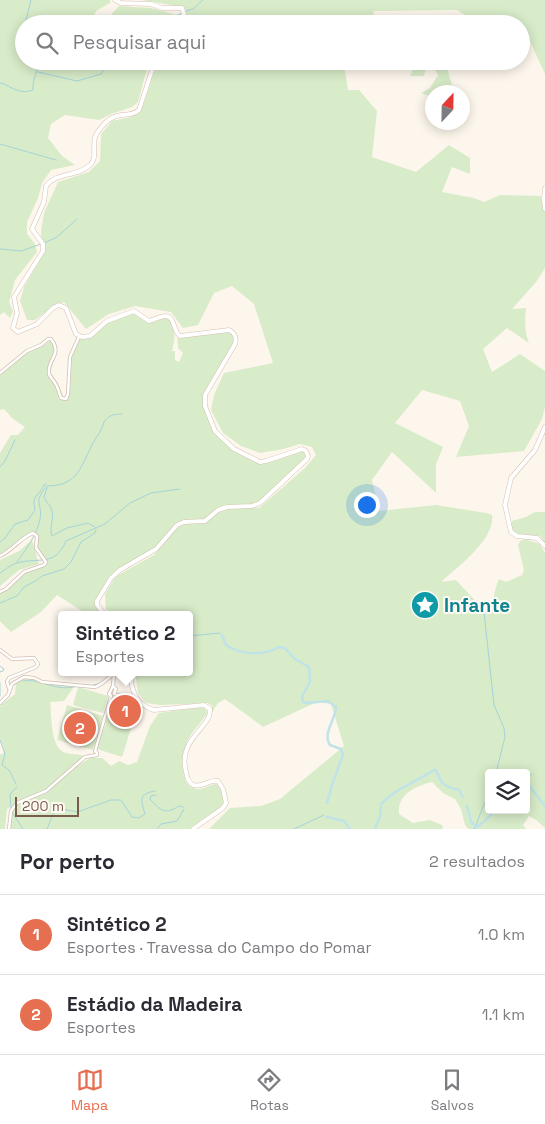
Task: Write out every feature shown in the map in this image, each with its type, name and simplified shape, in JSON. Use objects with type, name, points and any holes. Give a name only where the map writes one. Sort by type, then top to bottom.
[{"type":"main road","points":[[115,0],[121,3],[150,4],[162,8],[180,7],[183,10],[183,15]]},
{"type":"main road","points":[[101,611],[97,606],[97,601],[111,578],[120,570],[156,550],[177,525],[184,522],[205,521],[218,510],[227,507],[252,506],[260,503],[307,459],[308,454],[302,449],[260,462],[234,449],[215,431],[204,399],[235,344],[235,334],[228,330],[180,336],[176,333],[173,322],[169,317],[165,316],[149,321],[135,311],[104,323],[87,337],[79,337],[74,331],[66,308],[59,305],[53,308],[37,324],[18,332],[12,328],[17,312],[14,297],[44,249],[32,226],[44,202],[47,184],[90,166],[94,160],[94,141],[98,132],[112,118],[132,114],[141,108],[152,70]]},
{"type":"main road","points":[[545,188],[545,209]]},
{"type":"main road","points":[[545,427],[535,450],[511,478],[505,505],[512,532],[517,536],[537,538],[545,546]]},
{"type":"main road","points":[[131,676],[135,695],[140,703],[154,710],[202,705],[210,709],[209,716],[187,746],[184,756],[185,769],[188,779],[193,785],[201,786],[213,780],[220,783],[226,803],[223,808],[193,829]]},
{"type":"street","points":[[0,373],[27,351],[51,339],[56,349],[54,359],[49,368],[49,375],[56,384],[61,398],[66,399],[68,394],[70,356],[79,337]]},
{"type":"street","points":[[0,556],[22,538],[34,533],[37,536],[36,548],[46,562],[44,565],[24,572],[6,589],[0,592]]},
{"type":"street","points":[[0,650],[12,659],[34,658],[38,663],[36,667],[8,679],[7,682],[10,689]]},
{"type":"street","points":[[0,703],[8,696],[12,684],[24,677],[34,678],[42,682],[97,687],[111,676]]},
{"type":"street","points":[[115,676],[109,694],[140,703]]},
{"type":"street","points":[[9,829],[11,811],[17,803],[46,791],[86,757],[92,755],[92,752],[95,751],[113,695]]},
{"type":"green space","points":[[0,0],[110,0],[110,3],[96,11],[94,15],[15,15],[15,70],[147,70],[138,102],[132,107],[99,120],[65,115],[51,124],[48,138],[62,156],[75,165],[51,170],[42,183],[38,198],[27,222],[27,234],[35,244],[37,252],[15,280],[9,302],[13,311],[10,318],[4,312],[0,315]]},
{"type":"green space","points":[[142,0],[545,0],[545,74],[530,41],[530,15],[465,15],[457,10],[374,11],[373,15],[185,15],[182,9]]},
{"type":"green space","points":[[119,6],[151,8],[177,15],[111,15]]},
{"type":"green space","points":[[155,70],[345,70],[348,90],[359,90],[377,111],[372,157],[416,172],[449,145],[470,158],[470,174],[452,167],[442,192],[474,198],[484,202],[500,195],[541,196],[541,200],[545,199],[545,268],[536,282],[512,309],[526,308],[525,322],[529,343],[507,328],[483,349],[492,372],[520,354],[545,371],[545,407],[542,419],[524,451],[456,457],[469,426],[460,401],[422,390],[395,423],[443,447],[436,464],[436,493],[392,452],[372,480],[379,511],[436,505],[492,515],[488,534],[482,543],[441,582],[456,580],[484,610],[489,611],[499,579],[506,582],[522,575],[524,570],[518,545],[520,541],[525,539],[540,544],[545,553],[545,828],[529,816],[523,825],[526,829],[468,829],[465,825],[461,809],[455,799],[443,793],[432,782],[414,789],[404,796],[399,807],[399,814],[413,823],[430,820],[442,825],[443,829],[209,829],[230,808],[261,806],[280,799],[344,746],[331,704],[317,702],[263,727],[225,699],[218,703],[212,712],[212,706],[208,703],[160,705],[146,703],[138,693],[136,676],[193,676],[193,611],[108,611],[106,609],[105,594],[115,577],[154,555],[177,528],[186,523],[177,525],[160,546],[111,578],[101,593],[97,605],[102,611],[82,611],[57,595],[41,612],[11,632],[0,621],[0,592],[6,589],[19,575],[45,563],[36,548],[37,538],[32,532],[0,554],[0,453],[11,435],[18,435],[25,427],[12,418],[4,409],[0,410],[0,373],[28,350],[43,346],[54,340],[57,347],[51,373],[58,383],[64,398],[68,397],[70,393],[72,356],[81,334],[84,338],[87,337],[103,323],[134,311],[144,318],[157,319],[169,317],[174,334],[172,351],[175,351],[175,360],[179,362],[183,353],[178,348],[177,335],[226,330],[235,334],[232,349],[211,382],[206,397],[208,414],[215,430],[234,449],[263,462],[304,449],[307,459],[260,503],[238,506],[259,508],[305,468],[316,455],[312,447],[300,444],[260,453],[241,446],[223,433],[211,410],[214,395],[224,373],[273,363],[254,304],[232,286],[214,293],[198,325],[183,328],[171,312],[135,306],[109,314],[86,329],[64,302],[55,305],[35,320],[27,320],[20,301],[24,287],[43,255],[41,232],[44,213],[58,182],[89,172],[100,161],[101,134],[112,121],[131,117],[143,106]]},
{"type":"green space","points":[[413,70],[426,70],[424,76],[410,76]]},
{"type":"green space","points":[[435,70],[448,70],[452,85],[432,85],[438,75]]},
{"type":"green space","points":[[535,512],[545,512],[545,543],[540,536],[518,534],[512,531],[512,521]]},
{"type":"green space","points":[[32,540],[39,564],[19,570],[0,586],[0,560],[19,551]]},
{"type":"green space","points":[[24,677],[60,684],[76,684],[64,701],[50,702],[54,739],[57,745],[66,753],[85,757],[67,773],[90,758],[102,758],[111,766],[119,761],[128,765],[137,762],[150,726],[159,713],[205,708],[207,713],[191,735],[184,751],[184,775],[186,782],[191,787],[197,789],[215,784],[221,786],[224,795],[223,803],[219,810],[191,829],[9,829],[10,813],[14,805],[7,809],[5,829],[0,829],[0,754],[3,754],[4,749],[0,739],[0,706],[15,694],[16,681]]},
{"type":"green space","points":[[78,687],[108,696],[103,713],[73,705]]},
{"type":"green space","points":[[114,698],[142,707],[137,723],[133,722],[122,757],[97,749]]},
{"type":"green space","points":[[67,705],[103,716],[93,750],[57,740]]},
{"type":"waterway","points":[[27,15],[31,0]]},
{"type":"waterway","points":[[186,11],[193,9],[203,0]]},
{"type":"waterway","points":[[177,15],[182,13]]},
{"type":"waterway","points":[[0,84],[2,83],[13,89],[25,92],[33,90],[37,70]]},
{"type":"waterway","points":[[38,72],[77,81],[101,74],[103,70]]},
{"type":"waterway","points":[[0,144],[56,160]]},
{"type":"waterway","points":[[44,243],[57,237],[77,219]]},
{"type":"waterway","points":[[0,249],[21,251],[41,244]]},
{"type":"waterway","points":[[17,562],[31,542],[39,525],[41,514],[39,500],[47,486],[66,482],[78,473],[104,422],[112,415],[122,414]]},
{"type":"waterway","points":[[0,467],[15,440]]},
{"type":"waterway","points":[[0,542],[15,524],[28,520],[35,510],[35,498],[46,484]]},
{"type":"waterway","points":[[47,488],[44,497],[52,511],[52,536],[67,528],[88,523],[95,527]]},
{"type":"waterway","points":[[0,573],[17,563],[46,560],[57,555],[66,541],[105,524],[130,503],[151,493],[180,489]]},
{"type":"waterway","points":[[0,603],[17,596],[24,587],[42,576],[64,569],[71,562],[81,542],[95,533],[96,530]]},
{"type":"waterway","points":[[484,612],[494,705],[504,728],[505,737],[497,769]]},
{"type":"waterway","points":[[193,636],[220,633]]},
{"type":"waterway","points":[[222,635],[226,645],[238,651],[259,653],[279,647],[285,648],[295,659],[309,667],[310,682],[302,696],[303,702],[328,701],[336,707],[328,731],[328,740],[330,745],[341,749],[343,755],[327,803]]},
{"type":"waterway","points":[[0,666],[4,669],[0,672]]},
{"type":"waterway","points":[[23,681],[62,688],[77,686]]},
{"type":"waterway","points":[[0,683],[0,696]]},
{"type":"waterway","points":[[90,686],[101,683]]},
{"type":"waterway","points":[[0,740],[5,754],[2,765],[9,770],[16,784]]},
{"type":"waterway","points":[[375,829],[380,816],[381,804],[400,789],[434,770],[436,770],[444,784],[459,790],[463,797]]},
{"type":"waterway","points":[[11,808],[10,794],[17,787]]},
{"type":"waterway","points":[[530,787],[545,806]]},
{"type":"waterway","points":[[47,829],[57,808],[77,812],[111,800],[121,800],[132,817],[139,818],[145,814],[142,801],[143,796],[155,791]]},
{"type":"waterway","points":[[156,795],[151,796],[150,799],[163,810],[167,811],[179,806],[183,807]]},
{"type":"waterway","points":[[477,822],[485,802]]},
{"type":"waterway","points":[[467,806],[471,822],[477,827],[491,814]]},
{"type":"waterway","points":[[157,829],[161,824],[177,821],[184,809]]},
{"type":"waterway","points":[[12,812],[23,829]]},
{"type":"waterway","points":[[294,829],[324,815]]},
{"type":"waterway","points":[[327,817],[344,821],[350,829]]},
{"type":"place","name":"Infante","points":[[425,605]]},
{"type":"place","name":"Sintético 2","points":[[125,711]]},
{"type":"place","name":"Estádio da Madeira","points":[[80,728]]}]
